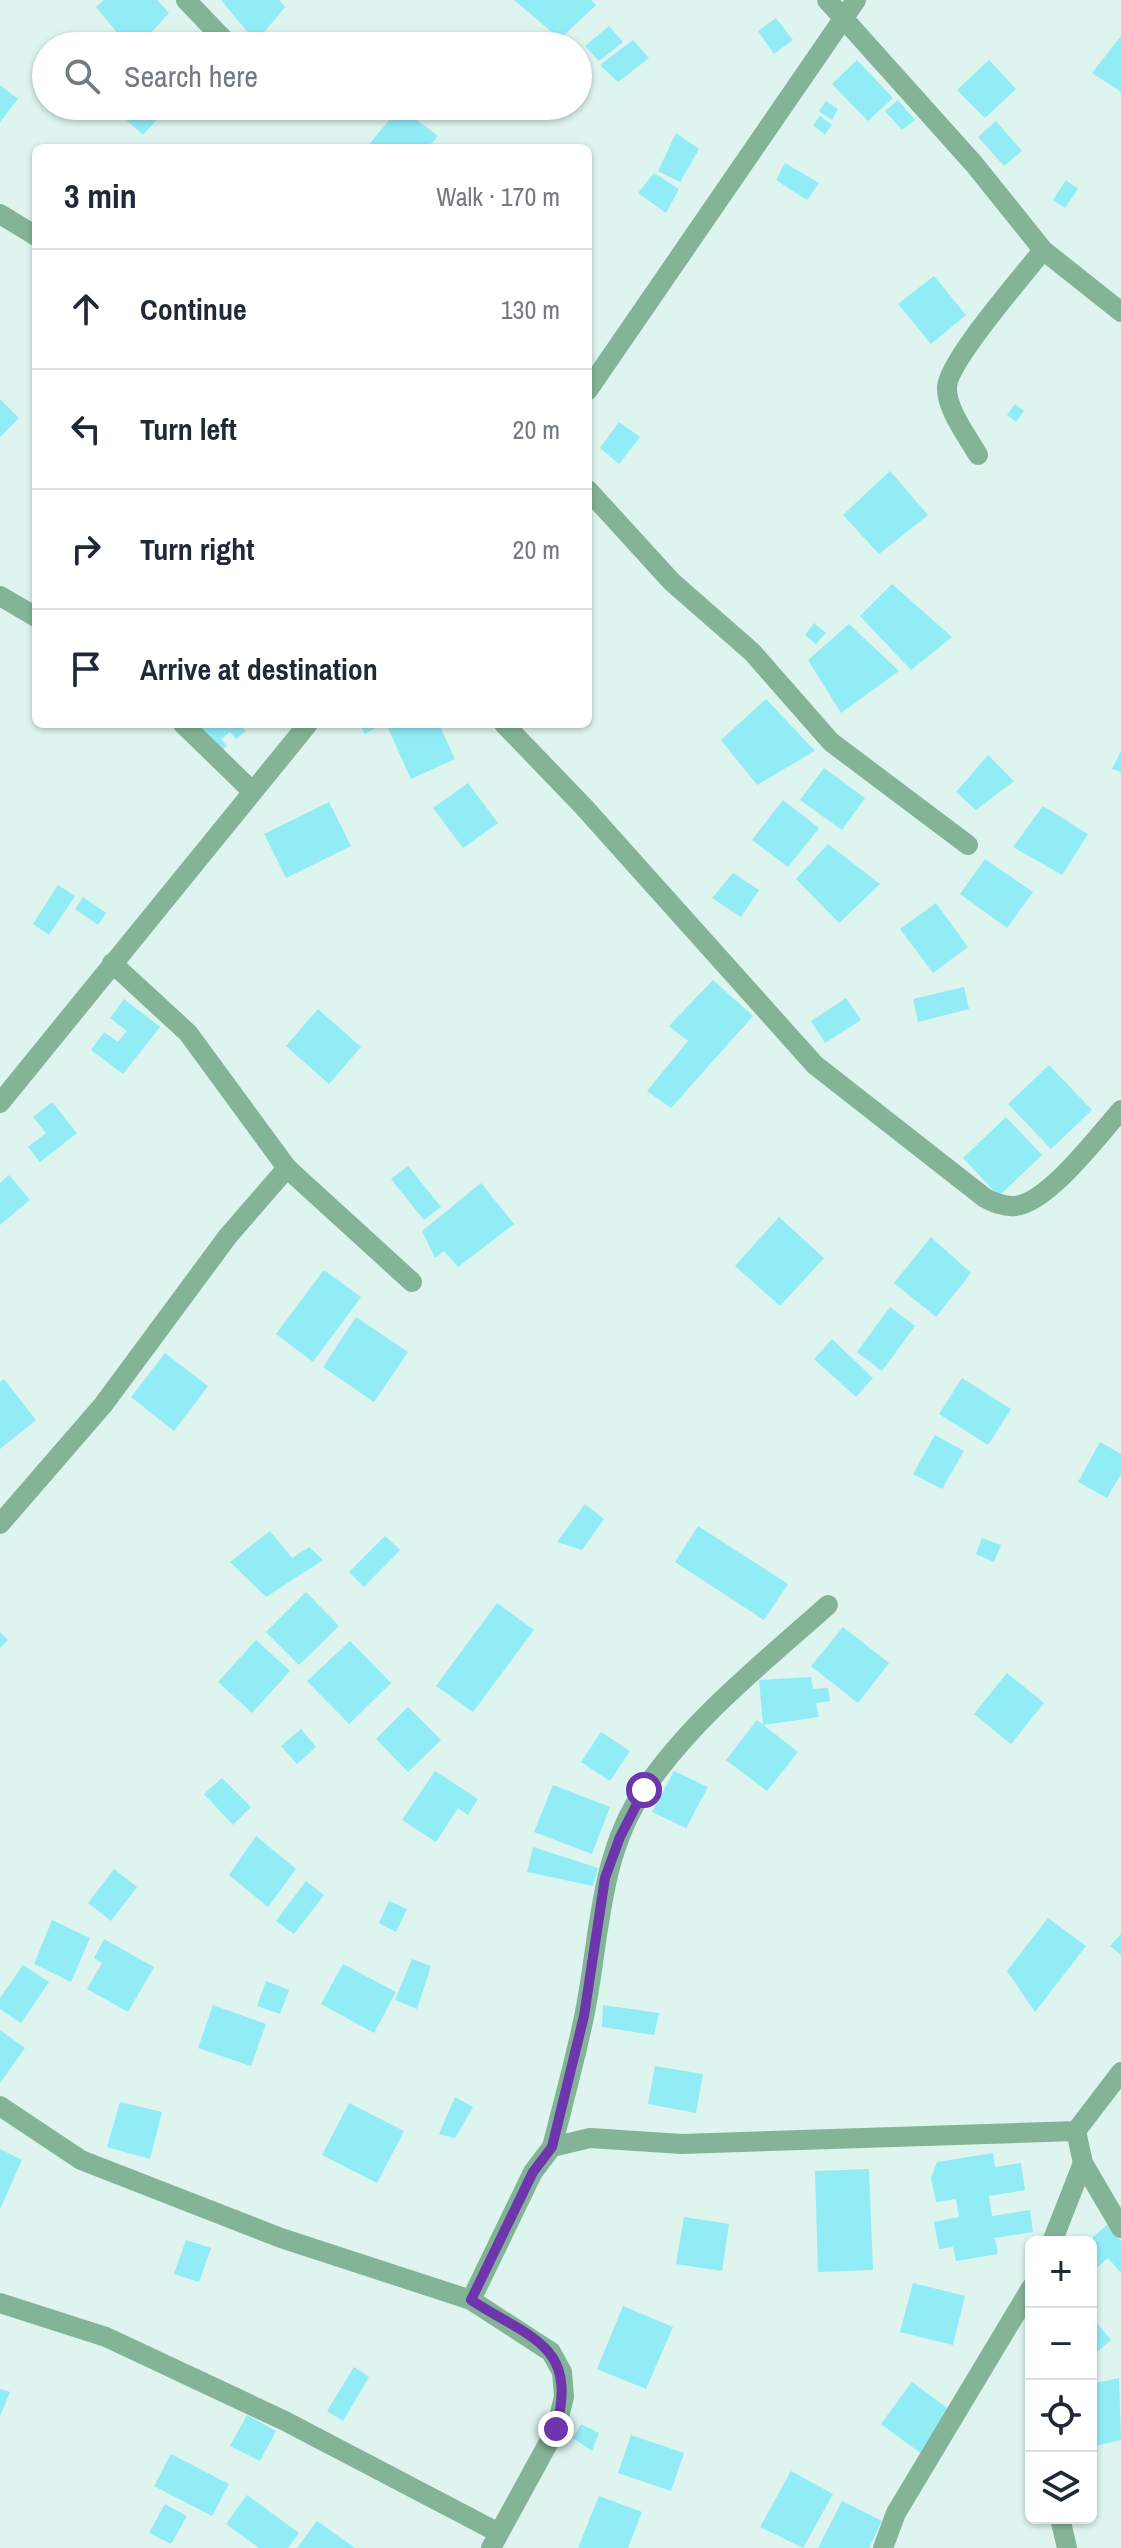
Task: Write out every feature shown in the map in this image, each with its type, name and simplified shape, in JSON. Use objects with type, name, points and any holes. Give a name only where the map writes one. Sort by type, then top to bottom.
[{"type":"street","points":[[186,0],[217,32]]},
{"type":"street","points":[[827,0],[850,8],[1043,250],[1121,312]]},
{"type":"street","points":[[592,385],[653,301],[850,8]]},
{"type":"street","points":[[0,214],[32,234]]},
{"type":"street","points":[[978,455],[952,407],[947,387],[956,363],[1043,250]]},
{"type":"street","points":[[592,494],[672,582],[752,652],[831,742],[968,845]]},
{"type":"street","points":[[0,596],[32,615]]},
{"type":"street","points":[[187,728],[251,790]]},
{"type":"street","points":[[0,1103],[251,790],[305,728]]},
{"type":"street","points":[[508,728],[583,806],[815,1065],[985,1198],[999,1205],[1016,1206],[1036,1198],[1121,1110]]},
{"type":"street","points":[[112,963],[188,1033],[287,1168],[412,1282]]},
{"type":"street","points":[[0,1524],[103,1405],[228,1236],[287,1168]]},
{"type":"street","points":[[471,2300],[533,2172],[552,2147],[584,2016],[605,1878],[626,1825],[644,1790],[709,1712],[828,1605]]},
{"type":"street","points":[[1121,2072],[1076,2131],[1083,2163],[1121,2228]]},
{"type":"street","points":[[0,2106],[81,2160],[281,2238],[471,2300],[551,2352],[562,2372],[564,2397],[556,2429],[495,2541],[285,2421],[106,2337],[0,2303]]},
{"type":"street","points":[[552,2147],[590,2138],[682,2144],[1076,2131]]},
{"type":"street","points":[[1054,2236],[1083,2163]]},
{"type":"street","points":[[883,2548],[896,2513],[1025,2301]]},
{"type":"street","points":[[1022,2308],[1025,2315]]},
{"type":"street","points":[[1061,2524],[1067,2548]]},
{"type":"building","points":[[104,0],[157,0],[169,13],[152,32],[117,32],[96,7]]},
{"type":"building","points":[[221,0],[279,0],[285,7],[264,32],[248,32]]},
{"type":"building","points":[[514,0],[591,0],[596,5],[567,32],[552,32]]},
{"type":"building","points":[[776,18],[793,40],[774,54],[758,31]]},
{"type":"building","points":[[609,26],[623,42],[599,61],[592,54],[592,40]]},
{"type":"building","points":[[1121,36],[1121,92],[1092,73]]},
{"type":"building","points":[[633,40],[649,58],[618,82],[600,65]]},
{"type":"building","points":[[857,60],[893,98],[868,121],[832,84]]},
{"type":"building","points":[[989,60],[1016,89],[985,118],[957,90]]},
{"type":"building","points":[[0,85],[18,99],[0,122]]},
{"type":"building","points":[[898,100],[915,120],[902,130],[885,111]]},
{"type":"building","points":[[826,101],[838,109],[832,120],[819,111]]},
{"type":"building","points":[[820,116],[832,125],[825,135],[813,125]]},
{"type":"building","points":[[126,120],[156,120],[143,135]]},
{"type":"building","points":[[389,120],[417,120],[438,136],[431,144],[369,144]]},
{"type":"building","points":[[996,121],[1022,151],[1004,166],[978,137]]},
{"type":"building","points":[[676,133],[699,149],[680,182],[658,171]]},
{"type":"building","points":[[785,163],[819,183],[807,200],[776,180]]},
{"type":"building","points":[[654,173],[679,189],[666,213],[638,193]]},
{"type":"building","points":[[1066,180],[1078,189],[1065,208],[1053,200]]},
{"type":"building","points":[[934,276],[966,315],[931,344],[898,304]]},
{"type":"building","points":[[0,399],[19,418],[0,437]]},
{"type":"building","points":[[1015,404],[1024,411],[1016,422],[1007,415]]},
{"type":"building","points":[[619,422],[640,437],[619,464],[600,448]]},
{"type":"building","points":[[890,471],[928,515],[879,554],[843,515]]},
{"type":"building","points":[[892,584],[952,637],[911,670],[860,616]]},
{"type":"building","points":[[814,623],[826,633],[816,644],[805,635]]},
{"type":"building","points":[[849,624],[899,671],[841,713],[808,660]]},
{"type":"building","points":[[766,699],[815,751],[757,785],[721,740]]},
{"type":"building","points":[[196,728],[243,728],[246,731],[236,739],[230,732],[221,739],[227,746],[219,753]]},
{"type":"building","points":[[361,728],[376,728],[365,734]]},
{"type":"building","points":[[388,728],[441,728],[455,759],[411,779]]},
{"type":"building","points":[[1121,751],[1121,772],[1112,769]]},
{"type":"building","points":[[988,755],[1014,781],[976,810],[956,792]]},
{"type":"building","points":[[824,768],[865,798],[842,830],[800,800]]},
{"type":"building","points":[[468,783],[498,823],[463,848],[433,808]]},
{"type":"building","points":[[783,800],[819,828],[788,867],[752,840]]},
{"type":"building","points":[[329,802],[351,846],[286,878],[264,834]]},
{"type":"building","points":[[1043,806],[1088,834],[1062,875],[1013,847]]},
{"type":"building","points":[[828,844],[880,884],[839,923],[796,879]]},
{"type":"building","points":[[985,859],[1033,892],[1007,928],[960,894]]},
{"type":"building","points":[[733,873],[759,890],[741,917],[712,898]]},
{"type":"building","points":[[58,885],[75,896],[49,935],[33,924]]},
{"type":"building","points":[[83,897],[106,913],[98,925],[75,909]]},
{"type":"building","points":[[936,903],[968,947],[933,973],[900,929]]},
{"type":"building","points":[[713,980],[753,1016],[671,1108],[647,1091],[688,1041],[669,1026]]},
{"type":"building","points":[[964,987],[969,1009],[918,1022],[913,999]]},
{"type":"building","points":[[846,998],[861,1020],[825,1043],[811,1021]]},
{"type":"building","points":[[124,999],[160,1027],[123,1074],[91,1050],[104,1032],[118,1042],[127,1031],[110,1018]]},
{"type":"building","points":[[318,1009],[361,1047],[329,1084],[286,1046]]},
{"type":"building","points":[[1049,1065],[1092,1110],[1051,1149],[1008,1104]]},
{"type":"building","points":[[52,1102],[77,1133],[40,1162],[28,1147],[46,1133],[33,1117]]},
{"type":"building","points":[[1006,1117],[1042,1155],[999,1196],[963,1158]]},
{"type":"building","points":[[408,1166],[441,1207],[424,1220],[391,1179]]},
{"type":"building","points":[[9,1175],[30,1200],[0,1225],[0,1183]]},
{"type":"building","points":[[481,1183],[514,1224],[458,1267],[444,1251],[435,1258],[422,1231]]},
{"type":"building","points":[[779,1217],[824,1258],[780,1306],[735,1266]]},
{"type":"building","points":[[931,1237],[971,1273],[936,1317],[894,1283]]},
{"type":"building","points":[[324,1270],[361,1297],[313,1362],[276,1334]]},
{"type":"building","points":[[890,1307],[915,1326],[882,1371],[857,1352]]},
{"type":"building","points":[[356,1317],[408,1352],[374,1402],[323,1367]]},
{"type":"building","points":[[832,1339],[873,1378],[856,1397],[814,1359]]},
{"type":"building","points":[[165,1353],[208,1386],[174,1431],[131,1397]]},
{"type":"building","points":[[962,1378],[1011,1409],[988,1445],[939,1414]]},
{"type":"building","points":[[4,1379],[36,1420],[0,1449],[0,1382]]},
{"type":"building","points":[[935,1435],[964,1451],[942,1489],[913,1474]]},
{"type":"building","points":[[1100,1442],[1121,1454],[1121,1474],[1107,1498],[1078,1482]]},
{"type":"building","points":[[585,1504],[604,1519],[582,1550],[557,1542]]},
{"type":"building","points":[[698,1526],[788,1584],[764,1620],[675,1562]]},
{"type":"building","points":[[270,1531],[292,1558],[309,1547],[323,1560],[266,1597],[230,1562]]},
{"type":"building","points":[[385,1536],[400,1550],[364,1587],[349,1572]]},
{"type":"building","points":[[982,1538],[1001,1545],[994,1562],[976,1554]]},
{"type":"building","points":[[306,1592],[339,1626],[299,1665],[266,1632]]},
{"type":"building","points":[[497,1603],[534,1630],[473,1712],[436,1686]]},
{"type":"building","points":[[843,1627],[889,1663],[858,1703],[811,1666]]},
{"type":"building","points":[[0,1632],[8,1640],[0,1648]]},
{"type":"building","points":[[256,1640],[290,1671],[252,1713],[218,1682]]},
{"type":"building","points":[[350,1641],[391,1683],[349,1724],[307,1681]]},
{"type":"building","points":[[1007,1673],[1044,1703],[1011,1744],[974,1714]]},
{"type":"building","points":[[811,1677],[813,1689],[828,1688],[830,1701],[816,1703],[819,1717],[763,1725],[759,1680]]},
{"type":"building","points":[[408,1707],[441,1740],[408,1772],[376,1739]]},
{"type":"building","points":[[757,1720],[798,1752],[767,1791],[726,1760]]},
{"type":"building","points":[[301,1729],[316,1747],[297,1764],[281,1746]]},
{"type":"building","points":[[601,1732],[630,1751],[610,1781],[581,1762]]},
{"type":"building","points":[[435,1771],[478,1799],[468,1815],[458,1808],[436,1842],[402,1820]]},
{"type":"building","points":[[674,1771],[708,1787],[686,1828],[652,1812]]},
{"type":"building","points":[[222,1778],[251,1807],[233,1825],[204,1794]]},
{"type":"building","points":[[553,1785],[610,1807],[592,1854],[534,1832]]},
{"type":"building","points":[[256,1836],[296,1869],[268,1907],[229,1875]]},
{"type":"building","points":[[533,1847],[598,1868],[593,1886],[527,1872]]},
{"type":"building","points":[[114,1869],[137,1887],[111,1921],[88,1903]]},
{"type":"building","points":[[306,1881],[324,1895],[294,1934],[276,1921]]},
{"type":"building","points":[[389,1901],[407,1909],[396,1932],[379,1923]]},
{"type":"building","points":[[1048,1918],[1086,1946],[1035,2012],[1007,1971]]},
{"type":"building","points":[[52,1920],[90,1938],[71,1982],[34,1964]]},
{"type":"building","points":[[1121,1934],[1121,1955],[1110,1946]]},
{"type":"building","points":[[104,1939],[154,1967],[128,2012],[87,1989],[102,1963],[94,1958]]},
{"type":"building","points":[[412,1959],[431,1966],[417,2009],[395,2000]]},
{"type":"building","points":[[343,1964],[396,1992],[374,2033],[321,2004]]},
{"type":"building","points":[[23,1965],[49,1982],[21,2023],[0,2009],[0,1998]]},
{"type":"building","points":[[266,1981],[289,1990],[280,2014],[257,2006]]},
{"type":"building","points":[[213,2005],[266,2024],[251,2066],[198,2048]]},
{"type":"building","points":[[603,2005],[659,2013],[654,2035],[602,2027]]},
{"type":"building","points":[[0,2030],[25,2048],[0,2083]]},
{"type":"building","points":[[655,2066],[703,2074],[696,2113],[648,2104]]},
{"type":"building","points":[[455,2097],[473,2107],[455,2138],[439,2134]]},
{"type":"building","points":[[120,2102],[162,2112],[150,2159],[107,2147]]},
{"type":"building","points":[[349,2103],[404,2131],[377,2183],[322,2155]]},
{"type":"building","points":[[0,2149],[22,2160],[0,2209]]},
{"type":"building","points":[[993,2153],[995,2167],[1021,2163],[1025,2190],[989,2196],[992,2216],[1030,2210],[1033,2232],[995,2238],[998,2254],[956,2261],[953,2247],[939,2249],[934,2222],[959,2217],[956,2199],[936,2202],[931,2178],[937,2162]]},
{"type":"building","points":[[869,2169],[873,2270],[818,2272],[815,2171]]},
{"type":"building","points":[[684,2217],[729,2224],[722,2271],[676,2264]]},
{"type":"building","points":[[1107,2225],[1121,2241],[1121,2273],[1108,2258],[1097,2268],[1097,2236],[1094,2236]]},
{"type":"building","points":[[186,2240],[211,2248],[199,2282],[174,2274]]},
{"type":"building","points":[[913,2283],[965,2296],[953,2345],[900,2332]]},
{"type":"building","points":[[623,2306],[673,2327],[646,2389],[597,2369]]},
{"type":"building","points":[[1097,2323],[1111,2340],[1097,2352]]},
{"type":"building","points":[[354,2367],[369,2377],[343,2421],[327,2411]]},
{"type":"building","points":[[1119,2378],[1121,2440],[1097,2446],[1097,2383]]},
{"type":"building","points":[[912,2382],[954,2413],[923,2455],[881,2424]]},
{"type":"building","points":[[0,2389],[10,2392],[0,2416]]},
{"type":"building","points":[[247,2415],[276,2431],[260,2461],[230,2446]]},
{"type":"building","points":[[581,2424],[599,2433],[592,2451],[573,2438]]},
{"type":"building","points":[[631,2435],[684,2453],[671,2491],[618,2473]]},
{"type":"building","points":[[171,2454],[229,2484],[212,2516],[154,2486]]},
{"type":"building","points":[[791,2471],[833,2494],[803,2548],[760,2527]]},
{"type":"building","points":[[247,2495],[299,2533],[288,2548],[259,2548],[226,2524]]},
{"type":"building","points":[[599,2496],[642,2512],[628,2548],[578,2548]]},
{"type":"building","points":[[842,2501],[882,2521],[869,2548],[818,2548]]},
{"type":"building","points":[[165,2504],[187,2516],[171,2544],[149,2533]]},
{"type":"building","points":[[317,2521],[355,2548],[297,2548]]},
{"type":"route","points":[[556,2429],[564,2397],[562,2372],[551,2352],[471,2300],[533,2172],[552,2147],[584,2016],[605,1878],[620,1837],[644,1790]]}]
